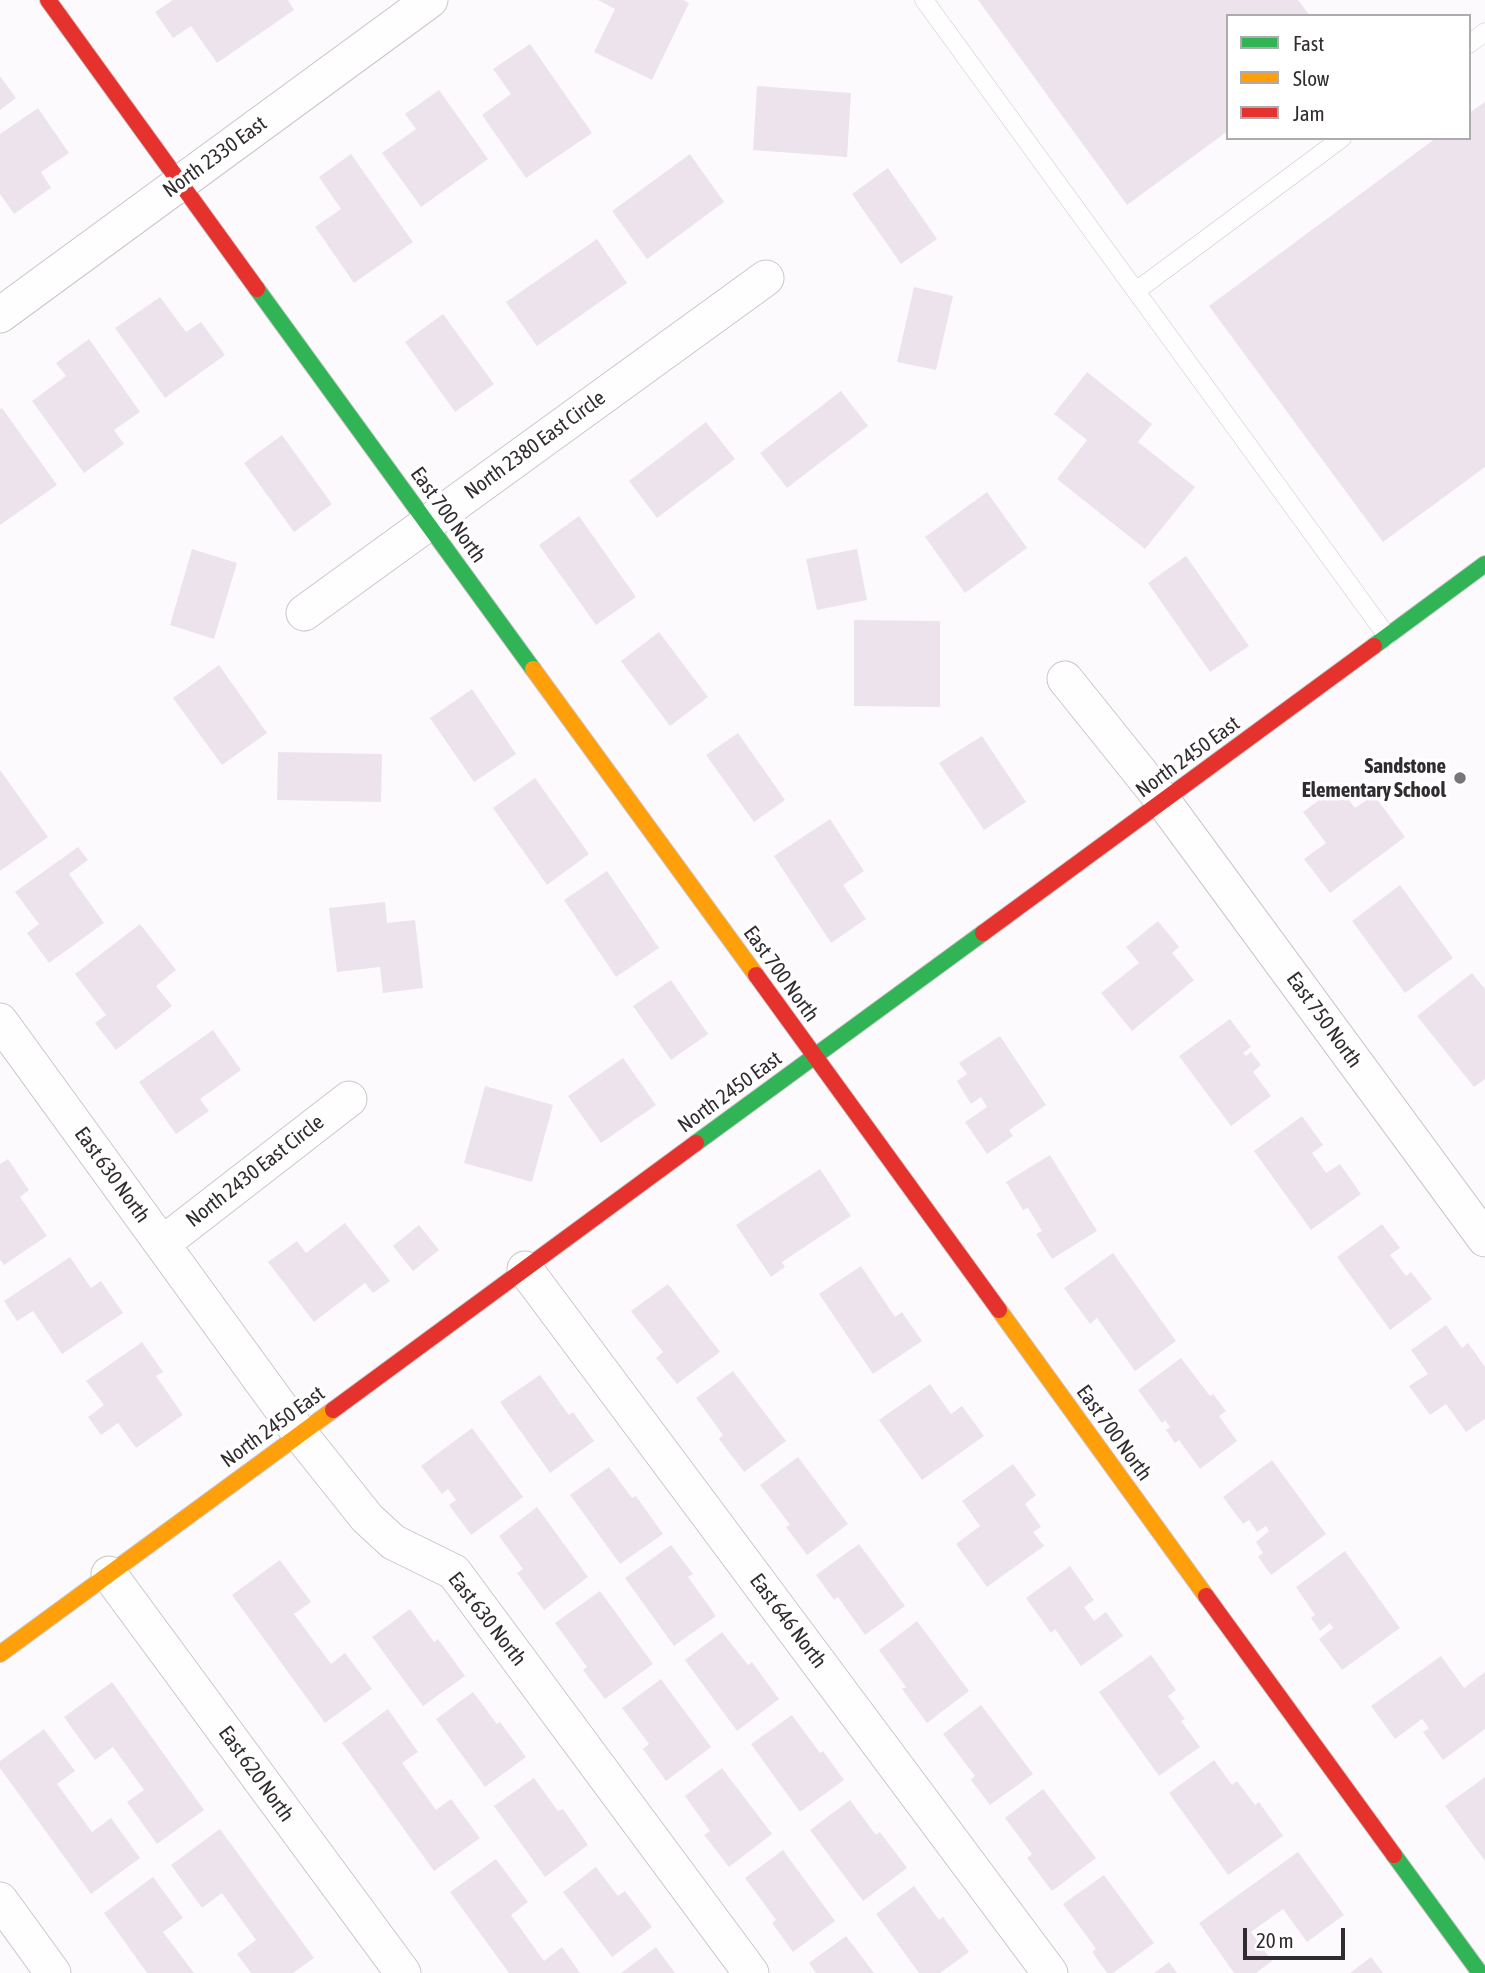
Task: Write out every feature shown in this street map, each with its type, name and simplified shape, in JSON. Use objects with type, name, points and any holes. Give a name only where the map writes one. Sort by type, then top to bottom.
[{"type":"street","name":"East 700 North","points":[[48,0],[1480,1973]]},
{"type":"street","name":"North 2330 East","points":[[0,315],[430,0]]},
{"type":"street","name":"North 2380 East Circle","points":[[304,613],[766,278]]},
{"type":"street","name":"North 2450 East","points":[[0,1654],[1485,564]]},
{"type":"street","name":"East 750 North","points":[[1065,679],[1163,801],[1485,1239]]},
{"type":"street","name":"East 630 North","points":[[0,1021],[300,1434],[367,1518],[393,1542],[454,1572],[751,1973]]},
{"type":"street","name":"North 2430 East Circle","points":[[162,1244],[349,1099]]},
{"type":"street","name":"East 646 North","points":[[525,1269],[1050,1973]]},
{"type":"street","name":"East 620 North","points":[[108,1574],[403,1973]]},
{"type":"street","points":[[0,1900],[53,1973]]},
{"type":"lane","points":[[924,0],[1387,636]]},
{"type":"lane","points":[[1136,291],[1339,140]]},
{"type":"building","points":[[173,0],[288,0],[294,10],[217,63],[191,26],[173,38],[155,12]]},
{"type":"building","points":[[598,0],[683,0],[689,3],[652,80],[594,52],[615,9]]},
{"type":"building","points":[[978,0],[1298,0],[1308,14],[1226,14],[1226,132],[1127,205]]},
{"type":"building","points":[[530,44],[592,133],[526,178],[482,115],[511,94],[493,69]]},
{"type":"building","points":[[0,76],[16,98],[0,110]]},
{"type":"building","points":[[757,86],[851,93],[847,157],[753,150]]},
{"type":"building","points":[[439,90],[488,159],[421,207],[382,153],[416,129],[405,114]]},
{"type":"building","points":[[1485,102],[1485,467],[1383,542],[1209,306],[1433,140],[1471,140],[1471,112]]},
{"type":"building","points":[[38,108],[69,153],[41,172],[51,188],[14,214],[0,194],[0,134]]},
{"type":"building","points":[[351,154],[413,242],[354,283],[315,227],[341,209],[319,177]]},
{"type":"building","points":[[690,154],[724,202],[647,259],[612,211]]},
{"type":"building","points":[[888,168],[937,239],[901,264],[852,194]]},
{"type":"building","points":[[597,239],[627,283],[537,346],[506,302]]},
{"type":"building","points":[[914,287],[953,296],[936,370],[897,362]]},
{"type":"building","points":[[160,297],[186,332],[201,322],[225,355],[165,398],[115,328]]},
{"type":"building","points":[[443,314],[494,384],[455,412],[405,342]]},
{"type":"building","points":[[89,339],[140,412],[114,430],[124,444],[84,473],[32,401],[66,376],[56,363]]},
{"type":"building","points":[[1087,372],[1152,424],[1138,442],[1195,487],[1145,549],[1057,479],[1087,440],[1054,414]]},
{"type":"building","points":[[841,391],[868,426],[787,488],[760,453]]},
{"type":"building","points":[[2,408],[57,485],[0,525],[0,409]]},
{"type":"building","points":[[706,422],[735,459],[657,518],[629,481]]},
{"type":"building","points":[[282,435],[332,504],[294,532],[244,463]]},
{"type":"building","points":[[987,492],[1027,548],[965,593],[925,537]]},
{"type":"building","points":[[579,516],[636,597],[596,625],[539,545]]},
{"type":"building","points":[[192,549],[237,563],[214,639],[170,625]]},
{"type":"building","points":[[857,549],[867,600],[817,610],[806,559]]},
{"type":"building","points":[[1186,556],[1249,646],[1210,672],[1148,583]]},
{"type":"building","points":[[854,620],[940,621],[940,707],[854,706]]},
{"type":"building","points":[[659,632],[708,697],[670,726],[621,661]]},
{"type":"building","points":[[219,665],[267,733],[222,765],[173,698]]},
{"type":"building","points":[[472,689],[516,754],[474,782],[430,718]]},
{"type":"building","points":[[738,733],[785,800],[754,822],[706,755]]},
{"type":"building","points":[[982,736],[1026,802],[984,830],[939,763]]},
{"type":"building","points":[[278,752],[382,754],[381,802],[277,800]]},
{"type":"building","points":[[0,770],[48,837],[0,871]]},
{"type":"building","points":[[535,778],[589,854],[547,885],[493,808]]},
{"type":"building","points":[[1338,786],[1355,808],[1374,795],[1405,837],[1330,893],[1304,859],[1326,843],[1303,812]]},
{"type":"building","points":[[830,819],[864,871],[843,885],[866,919],[831,943],[774,856]]},
{"type":"building","points":[[78,847],[88,860],[69,874],[104,923],[49,963],[27,933],[39,924],[15,892]]},
{"type":"building","points":[[607,871],[659,948],[616,977],[564,900]]},
{"type":"building","points":[[1400,885],[1453,958],[1405,993],[1352,921]]},
{"type":"building","points":[[385,902],[387,923],[415,920],[423,988],[383,993],[380,967],[337,972],[329,908]]},
{"type":"building","points":[[1158,921],[1179,947],[1172,953],[1194,980],[1132,1031],[1101,993],[1139,963],[1126,947]]},
{"type":"building","points":[[140,924],[176,970],[156,986],[172,1006],[116,1050],[95,1023],[106,1015],[75,974]]},
{"type":"building","points":[[1472,973],[1485,989],[1485,1079],[1474,1087],[1417,1016]]},
{"type":"building","points":[[671,980],[708,1034],[671,1060],[633,1006]]},
{"type":"building","points":[[1230,1019],[1251,1047],[1243,1053],[1246,1056],[1251,1052],[1261,1065],[1253,1072],[1271,1096],[1231,1126],[1179,1056]]},
{"type":"building","points":[[213,1030],[241,1070],[200,1099],[209,1111],[176,1134],[139,1082]]},
{"type":"building","points":[[1000,1036],[1046,1105],[1009,1130],[1013,1136],[987,1154],[965,1122],[987,1107],[981,1097],[971,1104],[957,1081],[967,1074],[959,1063]]},
{"type":"building","points":[[623,1058],[656,1105],[601,1143],[568,1096]]},
{"type":"building","points":[[485,1086],[553,1105],[532,1182],[464,1163]]},
{"type":"building","points":[[1302,1116],[1323,1145],[1312,1153],[1326,1173],[1340,1164],[1361,1194],[1311,1230],[1254,1151]]},
{"type":"building","points":[[1050,1155],[1097,1231],[1052,1259],[1036,1234],[1042,1231],[1028,1208],[1023,1210],[1006,1182]]},
{"type":"building","points":[[8,1159],[29,1190],[20,1197],[47,1236],[4,1265],[0,1260],[0,1164]]},
{"type":"building","points":[[820,1169],[851,1216],[782,1262],[785,1267],[771,1277],[736,1225]]},
{"type":"building","points":[[345,1223],[390,1281],[373,1293],[365,1283],[314,1322],[268,1262],[297,1241],[306,1253]]},
{"type":"building","points":[[1382,1224],[1400,1248],[1390,1255],[1406,1276],[1411,1272],[1432,1299],[1390,1330],[1337,1257]]},
{"type":"building","points":[[419,1225],[439,1250],[413,1271],[393,1246]]},
{"type":"building","points":[[1113,1253],[1176,1341],[1135,1371],[1097,1318],[1090,1324],[1064,1288]]},
{"type":"building","points":[[70,1257],[91,1288],[101,1281],[123,1313],[62,1354],[33,1311],[17,1321],[4,1301]]},
{"type":"building","points":[[861,1266],[895,1317],[902,1312],[922,1341],[873,1374],[819,1294]]},
{"type":"building","points":[[668,1284],[720,1352],[677,1384],[656,1358],[663,1352],[631,1311]]},
{"type":"building","points":[[1446,1325],[1462,1348],[1468,1343],[1485,1367],[1485,1419],[1466,1432],[1446,1404],[1430,1415],[1409,1386],[1428,1374],[1411,1350]]},
{"type":"building","points":[[142,1342],[163,1372],[156,1376],[183,1415],[136,1448],[118,1423],[101,1435],[88,1417],[104,1405],[86,1381]]},
{"type":"building","points":[[1181,1358],[1210,1396],[1213,1394],[1226,1411],[1219,1416],[1237,1441],[1200,1469],[1179,1440],[1175,1443],[1166,1430],[1170,1427],[1165,1420],[1162,1423],[1138,1390]]},
{"type":"building","points":[[733,1371],[786,1441],[744,1472],[719,1439],[723,1435],[696,1398]]},
{"type":"building","points":[[540,1375],[569,1415],[573,1412],[594,1441],[550,1473],[500,1402]]},
{"type":"building","points":[[930,1384],[951,1414],[962,1406],[984,1436],[922,1480],[879,1420]]},
{"type":"building","points":[[472,1428],[523,1497],[471,1535],[449,1505],[456,1500],[448,1489],[442,1494],[421,1466]]},
{"type":"building","points":[[798,1457],[848,1524],[807,1555],[786,1527],[790,1525],[760,1485]]},
{"type":"building","points":[[1272,1460],[1326,1534],[1271,1575],[1258,1557],[1263,1553],[1256,1542],[1269,1531],[1266,1526],[1257,1532],[1249,1520],[1243,1524],[1223,1497]]},
{"type":"building","points":[[1013,1464],[1036,1495],[1025,1504],[1041,1527],[1033,1532],[1044,1546],[987,1587],[956,1544],[980,1526],[962,1501]]},
{"type":"building","points":[[609,1467],[632,1498],[636,1496],[663,1534],[620,1564],[570,1495]]},
{"type":"building","points":[[537,1507],[588,1577],[544,1610],[517,1573],[523,1569],[499,1536]]},
{"type":"building","points":[[859,1544],[905,1606],[865,1635],[838,1597],[834,1600],[816,1575]]},
{"type":"building","points":[[671,1545],[693,1574],[688,1577],[716,1616],[674,1646],[625,1578]]},
{"type":"building","points":[[1345,1551],[1400,1628],[1342,1670],[1319,1639],[1333,1628],[1330,1623],[1320,1631],[1311,1618],[1315,1615],[1296,1587]]},
{"type":"building","points":[[280,1560],[311,1602],[294,1614],[331,1664],[345,1653],[372,1689],[325,1723],[232,1595]]},
{"type":"building","points":[[1070,1566],[1094,1600],[1084,1607],[1094,1621],[1106,1612],[1123,1636],[1081,1666],[1055,1629],[1051,1633],[1026,1598]]},
{"type":"building","points":[[600,1591],[653,1664],[605,1699],[583,1670],[587,1667],[555,1623]]},
{"type":"building","points":[[410,1609],[434,1642],[438,1639],[465,1676],[423,1706],[372,1637]]},
{"type":"building","points":[[917,1621],[969,1691],[927,1723],[902,1689],[906,1687],[879,1650]]},
{"type":"building","points":[[722,1632],[748,1665],[752,1662],[779,1699],[737,1731],[685,1660]]},
{"type":"building","points":[[1151,1655],[1176,1690],[1168,1696],[1185,1719],[1181,1721],[1200,1747],[1159,1776],[1099,1692]]},
{"type":"building","points":[[1441,1656],[1464,1688],[1485,1672],[1485,1729],[1443,1760],[1423,1732],[1429,1728],[1422,1719],[1395,1739],[1371,1706]]},
{"type":"building","points":[[661,1679],[711,1747],[666,1781],[643,1749],[649,1744],[622,1708]]},
{"type":"building","points":[[112,1682],[204,1810],[157,1844],[127,1802],[144,1790],[113,1747],[95,1760],[64,1717]]},
{"type":"building","points":[[473,1692],[526,1757],[485,1787],[436,1719]]},
{"type":"building","points":[[981,1705],[1033,1774],[990,1805],[971,1780],[975,1776],[943,1734]]},
{"type":"building","points":[[388,1709],[418,1752],[402,1763],[436,1810],[451,1799],[480,1838],[434,1871],[342,1743]]},
{"type":"building","points":[[792,1715],[844,1780],[800,1812],[751,1744]]},
{"type":"building","points":[[44,1729],[75,1771],[57,1784],[92,1832],[111,1818],[140,1858],[91,1894],[0,1768],[0,1761]]},
{"type":"building","points":[[1214,1760],[1232,1785],[1237,1781],[1255,1805],[1259,1802],[1283,1836],[1228,1875],[1169,1793]]},
{"type":"building","points":[[722,1768],[772,1834],[729,1867],[704,1835],[710,1831],[685,1796]]},
{"type":"building","points":[[1485,1777],[1485,1861],[1445,1806]]},
{"type":"building","points":[[534,1778],[558,1811],[563,1809],[588,1845],[545,1877],[494,1806]]},
{"type":"building","points":[[1043,1789],[1096,1858],[1052,1891],[1027,1858],[1032,1854],[1005,1818]]},
{"type":"building","points":[[850,1800],[876,1835],[880,1832],[907,1868],[863,1901],[810,1830]]},
{"type":"building","points":[[220,1829],[314,1958],[293,1973],[251,1973],[237,1954],[256,1940],[222,1893],[202,1908],[171,1865]]},
{"type":"building","points":[[783,1850],[835,1921],[793,1952],[772,1923],[776,1920],[745,1878]]},
{"type":"building","points":[[1298,1852],[1344,1915],[1307,1942],[1283,1909],[1251,1932],[1272,1961],[1256,1973],[1234,1973],[1199,1923]]},
{"type":"building","points":[[496,1859],[528,1902],[511,1915],[544,1961],[562,1947],[580,1973],[509,1973],[450,1892]]},
{"type":"building","points":[[596,1867],[618,1896],[625,1891],[652,1927],[612,1957],[563,1892]]},
{"type":"building","points":[[1104,1875],[1154,1943],[1113,1973],[1107,1973],[1092,1952],[1096,1949],[1063,1904]]},
{"type":"building","points":[[153,1877],[183,1918],[163,1932],[194,1973],[147,1973],[104,1913]]},
{"type":"building","points":[[914,1886],[939,1920],[943,1917],[969,1952],[940,1973],[919,1973],[876,1914]]},
{"type":"building","points":[[846,1936],[874,1973],[816,1973],[809,1963]]},
{"type":"building","points":[[656,1947],[675,1973],[621,1973]]},
{"type":"building","points":[[1371,1957],[1383,1973],[1350,1973]]},
{"type":"building","points":[[1169,1962],[1177,1973],[1154,1973]]},
{"type":"traffic: fast","points":[[257,289],[533,669]]},
{"type":"traffic: fast","points":[[1374,646],[1485,564]]},
{"type":"traffic: fast","points":[[696,1143],[983,933]]},
{"type":"traffic: fast","points":[[1394,1855],[1480,1973]]},
{"type":"traffic: slow","points":[[533,669],[756,975]]},
{"type":"traffic: slow","points":[[999,1310],[1206,1596]]},
{"type":"traffic: slow","points":[[0,1654],[333,1410]]},
{"type":"traffic: jam","points":[[48,0],[257,289]]},
{"type":"traffic: jam","points":[[983,933],[1374,646]]},
{"type":"traffic: jam","points":[[756,975],[999,1310]]},
{"type":"traffic: jam","points":[[333,1410],[696,1143]]},
{"type":"traffic: jam","points":[[1206,1596],[1394,1855]]},
{"type":"place","name":"Sandstone Elementary School","points":[[1460,778]]}]
